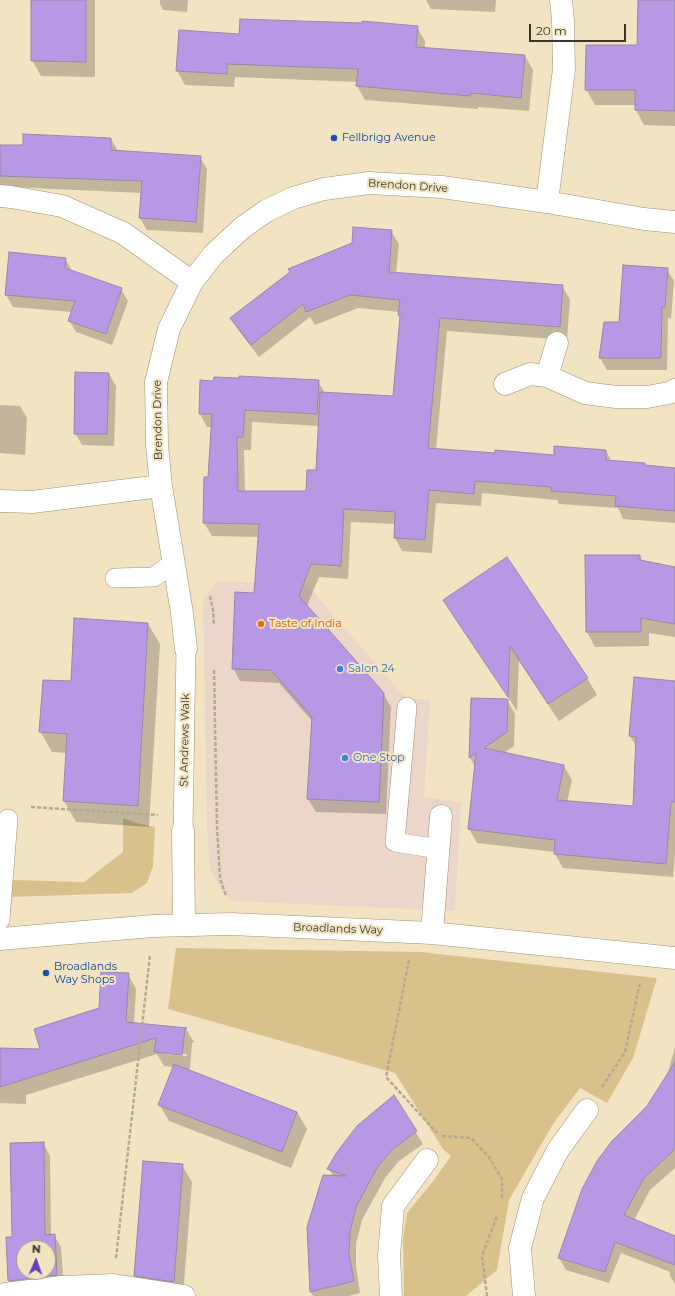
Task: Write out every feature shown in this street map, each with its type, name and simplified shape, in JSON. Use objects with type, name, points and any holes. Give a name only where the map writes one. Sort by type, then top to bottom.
[{"type":"street","points":[[547,202],[564,69],[561,0]]},
{"type":"street","name":"Brendon Drive","points":[[186,649],[182,613],[161,486],[157,444],[156,382],[169,329],[192,282],[213,255],[242,228],[266,211],[286,202],[324,189],[369,183],[442,187],[547,202],[644,219],[675,222]]},
{"type":"street","points":[[0,196],[11,196],[62,206],[123,233],[192,282]]},
{"type":"street","points":[[547,376],[557,344]]},
{"type":"street","points":[[505,384],[530,374],[547,376],[585,393],[616,397],[647,397],[669,393],[675,390]]},
{"type":"street","points":[[0,501],[32,502],[161,486]]},
{"type":"street","points":[[423,932],[438,849],[441,816]]},
{"type":"street","points":[[183,824],[184,925]]},
{"type":"street","name":"Broadlands Way","points":[[0,939],[153,926],[231,924],[423,932],[675,958]]},
{"type":"street","points":[[524,1296],[520,1248],[533,1198],[558,1150],[587,1110]]},
{"type":"street","points":[[391,1296],[389,1256],[393,1206],[427,1160]]},
{"type":"street","points":[[2,1296],[5,1294],[62,1287],[112,1285],[184,1296]]},
{"type":"lane","points":[[115,578],[154,577],[173,563]]},
{"type":"lane","name":"St Andrews Walk","points":[[183,824],[186,649]]},
{"type":"lane","points":[[407,707],[395,842],[438,849]]},
{"type":"lane","points":[[0,920],[1,890],[8,819]]},
{"type":"path","points":[[208,590],[213,610],[214,631]]},
{"type":"path","points":[[214,667],[216,816],[220,878],[227,898],[231,924]]},
{"type":"path","points":[[30,807],[183,824],[216,816]]},
{"type":"path","points":[[112,1285],[153,926]]},
{"type":"path","points":[[423,932],[386,1077],[439,1135],[472,1138],[489,1157],[502,1179],[502,1203]]},
{"type":"path","points":[[587,1110],[625,1052],[646,954]]},
{"type":"path","points":[[487,1296],[482,1256],[499,1210]]},
{"type":"shaded area","points":[[217,581],[307,585],[406,698],[430,700],[424,797],[461,802],[455,911],[232,901],[223,893],[210,870],[207,827],[203,599]]},
{"type":"shaded area","points":[[123,818],[136,823],[155,827],[153,866],[147,883],[132,893],[8,897],[11,880],[84,882],[123,852]]},
{"type":"shaded area","points":[[176,948],[420,952],[657,978],[633,1058],[607,1103],[580,1088],[553,1124],[509,1200],[497,1270],[466,1296],[404,1296],[403,1238],[407,1213],[434,1180],[451,1156],[443,1149],[395,1073],[168,1009]]},
{"type":"building","points":[[31,0],[86,0],[86,62],[31,61]]},
{"type":"building","points":[[638,0],[675,0],[675,111],[635,110],[635,90],[585,90],[586,45],[637,45]]},
{"type":"building","points":[[240,19],[362,23],[362,21],[418,26],[416,47],[525,55],[521,98],[471,93],[470,96],[356,86],[358,69],[227,64],[227,74],[176,71],[179,30],[239,34]]},
{"type":"building","points":[[23,134],[111,138],[111,150],[201,156],[196,222],[139,218],[142,181],[0,176],[0,145],[23,145]]},
{"type":"building","points":[[353,227],[392,230],[389,272],[563,285],[560,327],[440,318],[428,448],[495,453],[495,450],[554,455],[554,446],[606,450],[606,460],[645,463],[645,465],[675,468],[675,511],[615,506],[616,496],[551,491],[551,487],[475,481],[474,494],[429,490],[425,540],[394,538],[395,512],[344,509],[341,566],[311,564],[299,596],[384,693],[379,802],[307,799],[312,717],[271,670],[232,669],[235,592],[254,593],[259,524],[203,523],[204,477],[208,477],[212,414],[199,414],[200,380],[213,381],[214,377],[239,378],[239,376],[319,380],[317,414],[245,410],[243,437],[237,437],[238,491],[306,491],[307,470],[316,470],[320,392],[393,396],[400,300],[350,295],[306,312],[303,304],[251,345],[230,318],[290,272],[288,269],[352,243]]},
{"type":"building","points":[[9,252],[66,258],[65,268],[122,288],[106,334],[68,321],[75,301],[5,295]]},
{"type":"building","points":[[623,265],[668,268],[665,307],[662,307],[661,358],[599,358],[604,322],[619,322]]},
{"type":"building","points":[[75,372],[109,373],[107,434],[74,434]]},
{"type":"building","points":[[585,555],[640,555],[640,560],[675,567],[675,624],[641,618],[641,632],[586,632]]},
{"type":"building","points":[[507,557],[588,678],[548,704],[510,646],[508,697],[443,600]]},
{"type":"building","points":[[74,618],[148,623],[138,806],[63,801],[67,734],[39,732],[43,680],[71,681]]},
{"type":"building","points":[[634,677],[675,681],[675,802],[671,802],[666,864],[554,854],[555,840],[468,829],[476,753],[469,758],[471,698],[508,699],[507,732],[484,748],[564,765],[557,800],[633,806],[636,737],[629,736]]},
{"type":"building","points":[[101,972],[129,973],[126,1022],[187,1028],[185,1029],[182,1055],[154,1052],[156,1038],[0,1087],[0,1048],[40,1049],[34,1029],[99,1008]]},
{"type":"building","points":[[675,1062],[675,1148],[644,1178],[624,1215],[675,1236],[675,1265],[615,1242],[605,1272],[558,1258],[582,1189],[597,1161],[612,1141],[647,1106]]},
{"type":"building","points":[[174,1064],[297,1112],[282,1152],[158,1105]]},
{"type":"building","points":[[394,1095],[417,1131],[393,1149],[378,1166],[356,1207],[350,1231],[349,1254],[354,1281],[310,1292],[307,1227],[323,1175],[346,1176],[327,1169],[337,1152],[357,1126]]},
{"type":"building","points":[[44,1142],[45,1235],[55,1234],[55,1240],[16,1240],[16,1280],[8,1281],[6,1237],[12,1237],[10,1143]]},
{"type":"building","points":[[143,1161],[183,1164],[174,1282],[134,1276]]},
{"type":"building","points":[[56,1254],[57,1275],[56,1275]]},
{"type":"place","name":"Fellbrigg Avenue","points":[[334,138]]},
{"type":"place","name":"Taste of India","points":[[261,624]]},
{"type":"place","name":"Salon 24","points":[[340,669]]},
{"type":"place","name":"One Stop","points":[[345,758]]},
{"type":"place","name":"Broadlands Way Shops","points":[[46,973]]}]
